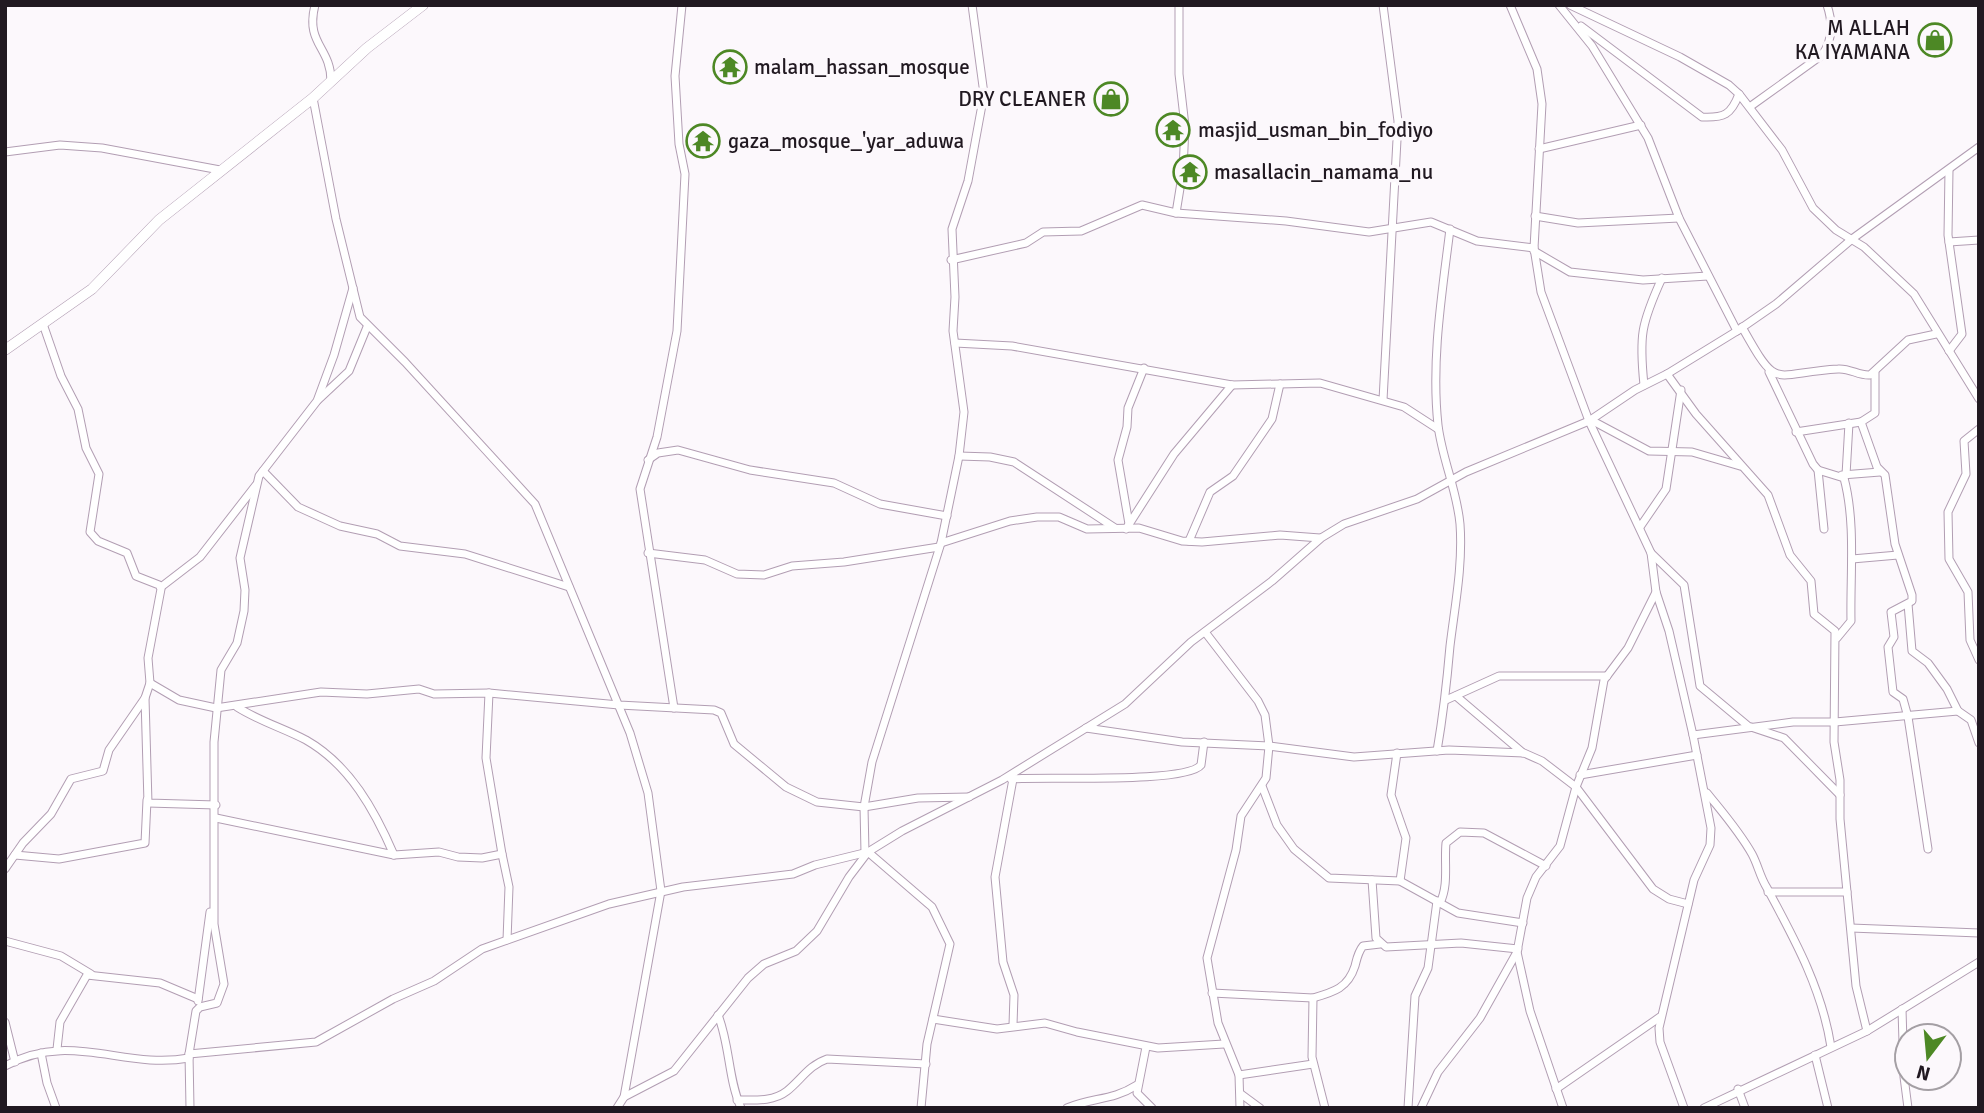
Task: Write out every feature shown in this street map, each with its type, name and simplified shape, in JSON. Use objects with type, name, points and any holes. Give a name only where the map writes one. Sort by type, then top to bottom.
[{"type":"street","points":[[315,5],[313,36],[331,64],[331,81]]},
{"type":"street","points":[[5,350],[92,289],[159,220],[313,98],[423,5]]},
{"type":"street","points":[[674,708],[640,489],[657,437],[677,331],[685,174],[679,144],[675,76],[682,5]]},
{"type":"street","points":[[624,1097],[674,1071],[748,978],[764,964],[796,951],[817,931],[866,853],[864,807],[872,762],[940,545],[959,456],[964,412],[956,343],[952,229],[968,181],[984,94],[972,5]]},
{"type":"street","points":[[1177,214],[1184,170],[1185,126],[1179,74],[1179,5]]},
{"type":"street","points":[[1382,400],[1398,121],[1383,5]]},
{"type":"street","points":[[1510,5],[1537,69],[1542,104],[1534,250],[1541,292],[1590,420],[1651,553],[1656,592],[1669,631],[1705,791],[1710,845],[1694,880],[1660,1016],[1660,1042],[1684,1108]]},
{"type":"street","points":[[1559,5],[1574,20],[1702,117],[1726,116],[1731,113],[1739,94]]},
{"type":"street","points":[[1570,5],[1680,57],[1729,85],[1739,94],[1751,106],[1782,150],[1813,208],[1836,230],[1864,247],[1914,294],[1936,334],[1979,399]]},
{"type":"street","points":[[1751,106],[1822,55],[1832,35],[1827,5]]},
{"type":"street","points":[[1574,20],[1641,125],[1663,172],[1679,218],[1708,276],[1739,329],[1769,372],[1796,432],[1818,470],[1824,529]]},
{"type":"street","points":[[313,98],[336,219],[354,284],[358,313],[367,327],[405,362],[532,499],[619,705],[648,793],[661,891],[624,1097],[617,1108]]},
{"type":"street","points":[[1539,149],[1641,125]]},
{"type":"street","points":[[5,152],[60,145],[102,148],[220,170]]},
{"type":"street","points":[[5,1022],[9,1065],[57,1049],[87,1050],[117,1058],[189,1056],[316,1042],[393,999],[434,981],[482,949],[632,897],[793,874],[815,865],[866,853],[902,831],[1002,780],[1125,704],[1156,673],[1205,632],[1272,581],[1321,538],[1344,524],[1417,499],[1453,480],[1590,420],[1739,329],[1776,304],[1852,239],[1979,147]]},
{"type":"street","points":[[1949,170],[1949,242],[1962,334],[1949,351]]},
{"type":"street","points":[[951,260],[1026,243],[1043,232],[1081,231],[1142,205],[1177,214],[1286,221],[1369,232],[1423,222],[1450,229],[1476,242],[1534,250],[1570,272],[1662,278],[1708,276]]},
{"type":"street","points":[[1535,216],[1578,223],[1679,218]]},
{"type":"street","points":[[1437,751],[1446,700],[1460,552],[1460,523],[1453,480],[1438,429],[1439,315],[1450,229]]},
{"type":"street","points":[[1949,242],[1979,240]]},
{"type":"street","points":[[1644,385],[1640,337],[1643,320],[1662,278]]},
{"type":"street","points":[[317,401],[337,348],[354,284]]},
{"type":"street","points":[[43,324],[61,376],[78,409],[86,448],[100,476],[90,532],[98,541],[127,553],[139,579],[161,587]]},
{"type":"street","points":[[5,869],[51,814],[71,779],[102,773],[109,750],[145,698],[150,683],[148,658],[161,587],[200,557],[317,401],[349,371],[367,327]]},
{"type":"street","points":[[1769,372],[1791,375],[1839,369],[1865,376],[1875,372],[1908,340],[1936,334]]},
{"type":"street","points":[[956,343],[1012,345],[1232,385],[1320,383],[1404,407],[1438,429]]},
{"type":"street","points":[[1127,526],[1118,460],[1127,427],[1128,408],[1144,368]]},
{"type":"street","points":[[1796,432],[1861,422],[1875,413],[1875,372]]},
{"type":"street","points":[[1667,374],[1681,389],[1696,414],[1768,495],[1790,555],[1811,581],[1814,614],[1830,624],[1836,638],[1835,722],[1847,892],[1856,986],[1867,1031]]},
{"type":"street","points":[[1189,541],[1210,492],[1233,476],[1272,419],[1280,384]]},
{"type":"street","points":[[1127,526],[1174,454],[1232,385]]},
{"type":"street","points":[[1640,527],[1666,489],[1681,389]]},
{"type":"street","points":[[1590,420],[1649,451],[1692,452],[1741,466]]},
{"type":"street","points":[[1861,422],[1880,472]]},
{"type":"street","points":[[1836,638],[1851,621],[1852,559],[1847,490],[1843,475],[1849,423]]},
{"type":"street","points":[[1979,429],[1964,440],[1966,474],[1948,512],[1949,559],[1968,592],[1969,640],[1979,660]]},
{"type":"street","points":[[648,460],[658,453],[678,450],[750,470],[834,483],[880,504],[947,516]]},
{"type":"street","points":[[959,456],[990,457],[1014,462],[1116,529]]},
{"type":"street","points":[[1818,470],[1843,475],[1880,472],[1885,475],[1898,555],[1912,595],[1908,604],[1912,651],[1928,663],[1941,680],[1958,711],[1970,720],[1979,743]]},
{"type":"street","points":[[263,471],[298,507],[340,526],[370,532],[408,547],[465,554],[569,587]]},
{"type":"street","points":[[190,1108],[189,1056],[212,891],[216,818],[216,708],[221,670],[241,630],[245,590],[240,558],[256,485]]},
{"type":"street","points":[[648,553],[705,560],[737,574],[764,575],[792,566],[844,562],[940,545],[1010,521],[1037,517],[1059,517],[1087,529],[1116,529],[1127,526],[1189,541],[1280,535],[1321,538]]},
{"type":"street","points":[[1651,553],[1684,585],[1700,686],[1748,726],[1784,738],[1840,795]]},
{"type":"street","points":[[1852,559],[1898,555]]},
{"type":"street","points":[[1421,1108],[1438,1072],[1480,1018],[1518,951],[1527,898],[1560,846],[1576,787],[1592,748],[1607,676],[1628,648],[1656,592]]},
{"type":"street","points":[[1908,604],[1894,608],[1891,612],[1894,637],[1888,647],[1893,692],[1903,699],[1908,717],[1928,849]]},
{"type":"street","points":[[1205,632],[1258,701],[1265,715],[1269,746],[1262,786],[1277,825],[1294,849],[1333,880],[1400,881],[1467,916],[1523,923]]},
{"type":"street","points":[[1446,700],[1499,676],[1607,676]]},
{"type":"street","points":[[150,683],[179,700],[216,708],[237,707],[279,696],[321,692],[367,694],[419,689],[434,694],[489,692],[619,705],[718,711],[734,744],[801,796],[828,805],[864,807],[918,798],[971,797]]},
{"type":"street","points":[[489,692],[486,758],[509,887],[507,940]]},
{"type":"street","points":[[1456,696],[1524,753],[1542,761],[1576,787],[1653,889],[1669,899],[1688,904]]},
{"type":"street","points":[[15,855],[59,859],[145,843],[145,698]]},
{"type":"street","points":[[237,707],[306,740],[349,778],[366,797],[394,855]]},
{"type":"street","points":[[1693,735],[1748,726],[1908,717],[1958,711]]},
{"type":"street","points":[[1086,728],[1204,743],[1269,746],[1354,757],[1437,751],[1524,753]]},
{"type":"street","points":[[1002,780],[1150,777],[1195,770],[1201,765],[1204,743]]},
{"type":"street","points":[[1397,753],[1391,795],[1406,838],[1400,881]]},
{"type":"street","points":[[1580,775],[1698,755]]},
{"type":"street","points":[[1013,779],[995,877],[1003,962],[1014,995],[1013,1025]]},
{"type":"street","points":[[1240,1108],[1239,1075],[1224,1044],[1207,958],[1236,850],[1241,816],[1250,798],[1262,786]]},
{"type":"street","points":[[1705,791],[1735,826],[1754,857],[1768,892],[1820,995],[1831,1047]]},
{"type":"street","points":[[147,800],[156,804],[216,805]]},
{"type":"street","points":[[216,818],[394,855],[439,852],[458,857],[482,858],[502,854]]},
{"type":"street","points":[[1408,1108],[1415,996],[1425,978],[1438,902],[1446,881],[1443,868],[1446,843],[1460,832],[1485,833],[1545,866]]},
{"type":"street","points":[[866,853],[932,907],[947,935],[950,954],[933,1019],[922,1108]]},
{"type":"street","points":[[1372,880],[1376,937],[1380,944]]},
{"type":"street","points":[[197,1009],[217,1003],[224,984],[214,923],[212,891]]},
{"type":"street","points":[[1768,892],[1847,892]]},
{"type":"street","points":[[1851,928],[1979,933]]},
{"type":"street","points":[[5,941],[61,956],[92,974],[172,986],[198,999]]},
{"type":"street","points":[[1212,993],[1313,998],[1344,987],[1363,946],[1461,943],[1518,951]]},
{"type":"street","points":[[1518,951],[1530,1011],[1563,1108]]},
{"type":"street","points":[[1704,1108],[1867,1031],[1979,962]]},
{"type":"street","points":[[57,1049],[60,1022],[84,978],[92,974]]},
{"type":"street","points":[[1313,998],[1313,1064],[1325,1108]]},
{"type":"street","points":[[1902,1009],[1908,1108]]},
{"type":"street","points":[[718,1016],[726,1035],[739,1104],[776,1097],[788,1091],[818,1062],[827,1059],[926,1063]]},
{"type":"street","points":[[1556,1090],[1660,1016]]},
{"type":"street","points":[[933,1019],[997,1029],[1045,1023],[1146,1046],[1176,1049],[1224,1044]]},
{"type":"street","points":[[1146,1046],[1137,1085],[1139,1097],[1152,1108]]},
{"type":"street","points":[[41,1053],[47,1083],[56,1108]]},
{"type":"street","points":[[1815,1055],[1828,1108]]},
{"type":"street","points":[[1239,1075],[1313,1064]]},
{"type":"street","points":[[1067,1108],[1083,1101],[1118,1097],[1137,1085]]},
{"type":"street","points":[[1738,1090],[1745,1108]]},
{"type":"street","points":[[1241,1094],[1259,1108]]},
{"type":"place","name":"M ALLAH KA IYAMANA","points":[[1935,40]]},
{"type":"place","name":"malam_hassan_mosque","points":[[730,67]]},
{"type":"place","name":"DRY CLEANER","points":[[1111,99]]},
{"type":"place","name":"masjid_usman_bin_fodiyo","points":[[1173,130]]},
{"type":"place","name":"gaza_mosque_'yar_aduwa","points":[[703,141]]},
{"type":"place","name":"masallacin_namama_nu","points":[[1190,172]]}]
